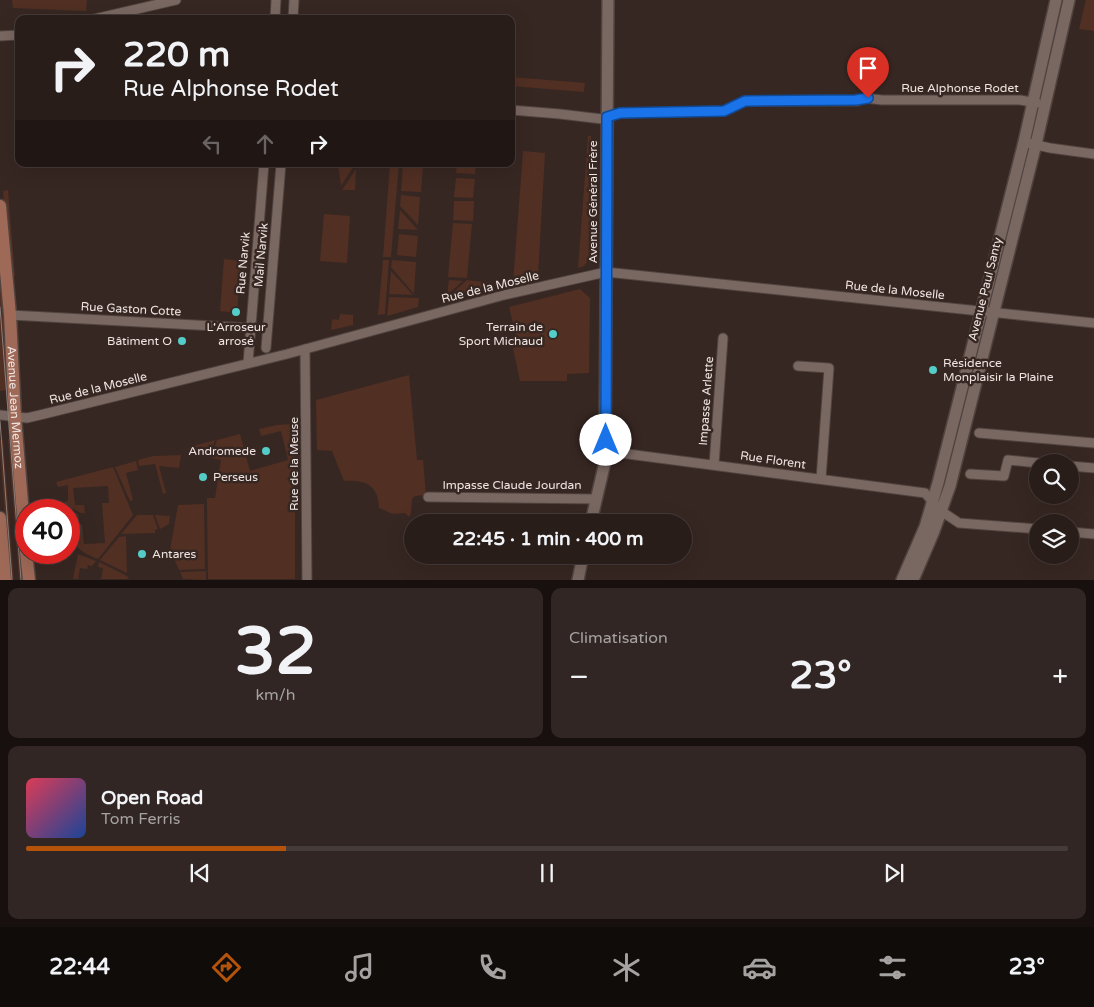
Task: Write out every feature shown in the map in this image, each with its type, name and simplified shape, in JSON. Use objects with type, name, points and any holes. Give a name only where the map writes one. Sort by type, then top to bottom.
[{"type":"main road","name":"Avenue Général Frère","points":[[593,514],[606,451],[608,0]]},
{"type":"main road","name":"Avenue Paul Santy","points":[[913,580],[942,511],[950,486],[1056,0]]},
{"type":"main road","name":"Avenue Paul Santy","points":[[902,580],[925,527],[1036,144],[1069,0]]},
{"type":"main road","name":"Avenue Jean Mermoz","points":[[0,206],[10,315],[22,499]]},
{"type":"main road","points":[[0,518],[5,580]]},
{"type":"main road","name":"Avenue Jean Mermoz","points":[[27,564],[29,580]]},
{"type":"main road","points":[[578,580],[582,564]]},
{"type":"street","points":[[111,15],[176,0]]},
{"type":"street","points":[[274,15],[276,0]]},
{"type":"street","points":[[293,15],[294,0]]},
{"type":"street","points":[[0,36],[15,35]]},
{"type":"street","name":"Rue Alphonse Rodet","points":[[515,110],[602,119],[620,113],[724,111],[745,101],[856,100],[868,98],[882,100],[1020,100],[1045,105]]},
{"type":"street","points":[[1024,142],[1094,154]]},
{"type":"street","name":"Rue Narvik","points":[[248,363],[264,167]]},
{"type":"street","name":"Mail Narvik","points":[[266,348],[281,167]]},
{"type":"street","name":"Rue de la Moselle","points":[[0,415],[27,418],[44,414],[305,349],[504,295],[606,272],[1094,323]]},
{"type":"street","name":"Rue Gaston Cotte","points":[[10,315],[251,328]]},
{"type":"street","name":"Impasse Arlette","points":[[714,465],[723,338]]},
{"type":"street","name":"Rue de la Meuse","points":[[305,349],[307,580]]},
{"type":"street","points":[[798,366],[829,368],[821,480]]},
{"type":"street","points":[[979,433],[1094,443]]},
{"type":"street","name":"Rue Florent","points":[[606,451],[924,494],[932,503],[959,523],[1029,528]]},
{"type":"street","points":[[970,474],[1004,476],[1008,460],[1029,462]]},
{"type":"street","points":[[1079,467],[1094,468]]},
{"type":"street","name":"Impasse Claude Jourdan","points":[[428,497],[596,499]]},
{"type":"street","points":[[1079,533],[1094,534]]},
{"type":"shaded area","points":[[12,0],[87,0],[86,11],[13,8]]},
{"type":"shaded area","points":[[1086,0],[1094,0],[1094,31],[1079,29]]},
{"type":"shaded area","points":[[515,77],[585,83],[584,92],[515,86]]},
{"type":"shaded area","points":[[588,136],[591,136],[590,258],[584,266],[578,268]]},
{"type":"shaded area","points":[[523,151],[545,153],[538,277],[513,283]]},
{"type":"shaded area","points":[[338,167],[353,167],[341,186]]},
{"type":"shaded area","points":[[390,167],[399,167],[391,257],[383,257]]},
{"type":"shaded area","points":[[403,167],[423,167],[421,192],[401,191]]},
{"type":"shaded area","points":[[457,167],[476,167],[475,174],[456,173]]},
{"type":"shaded area","points":[[356,169],[355,190],[342,190]]},
{"type":"shaded area","points":[[456,178],[475,179],[473,198],[454,197]]},
{"type":"shaded area","points":[[8,190],[15,276],[10,275],[3,191]]},
{"type":"shaded area","points":[[401,195],[420,197],[418,225],[400,206]]},
{"type":"shaded area","points":[[454,201],[474,201],[473,221],[453,220]]},
{"type":"shaded area","points":[[400,210],[418,230],[398,229]]},
{"type":"shaded area","points":[[324,214],[350,216],[347,263],[320,261]]},
{"type":"shaded area","points":[[453,223],[472,224],[467,278],[448,277]]},
{"type":"shaded area","points":[[399,234],[418,236],[416,257],[397,255]]},
{"type":"shaded area","points":[[224,259],[241,261],[237,313],[220,311]]},
{"type":"shaded area","points":[[383,260],[389,260],[385,314],[378,315]]},
{"type":"shaded area","points":[[392,260],[416,262],[414,294],[391,267]]},
{"type":"shaded area","points":[[391,271],[413,295],[389,294]]},
{"type":"shaded area","points":[[0,276],[8,390],[0,391]]},
{"type":"shaded area","points":[[449,280],[463,281],[447,295]]},
{"type":"shaded area","points":[[467,280],[491,283],[490,289],[447,300],[447,298]]},
{"type":"shaded area","name":"Terrain de Sport Michaud","points":[[580,289],[590,298],[589,373],[567,374],[567,381],[520,381],[513,348],[519,347],[509,307]]},
{"type":"shaded area","points":[[389,297],[419,298],[418,307],[387,316]]},
{"type":"shaded area","points":[[340,314],[353,315],[353,325],[331,330],[332,319],[339,320]]},
{"type":"shaded area","points":[[409,375],[417,460],[423,460],[426,495],[415,496],[412,499],[410,514],[393,514],[379,508],[376,494],[369,485],[358,481],[344,481],[332,451],[317,450],[316,400]]},
{"type":"shaded area","points":[[295,424],[295,579],[208,579],[207,498],[215,498],[221,460],[211,458],[217,440],[240,434],[250,471],[288,460],[281,431],[261,436],[259,429]]},
{"type":"shaded area","points":[[3,439],[14,579],[10,579],[0,452],[0,440]]},
{"type":"shaded area","points":[[8,439],[12,456],[16,499],[15,528]]},
{"type":"shaded area","points":[[215,440],[209,457],[187,453],[189,447]]},
{"type":"shaded area","points":[[181,455],[179,468],[159,466],[166,493],[163,494],[155,464],[139,466],[138,460],[153,456]]},
{"type":"shaded area","points":[[136,461],[138,470],[126,473],[133,500],[130,501],[115,467]]},
{"type":"shaded area","points":[[113,467],[133,515],[98,559],[80,550],[80,524],[82,524],[84,544],[105,543],[102,503],[109,503],[108,486],[73,488],[74,499],[68,499],[68,485],[58,487],[56,482]]},
{"type":"shaded area","points":[[204,504],[205,569],[179,570],[170,550],[178,505]]},
{"type":"shaded area","points":[[80,505],[84,505],[85,513],[81,513]]},
{"type":"shaded area","points":[[137,515],[153,515],[158,529],[155,530],[155,533],[121,534]]},
{"type":"shaded area","points":[[155,515],[170,516],[169,524],[160,529]]},
{"type":"shaded area","points":[[126,536],[127,573],[100,560],[119,537]]},
{"type":"shaded area","points":[[80,555],[96,561],[92,566],[88,565],[87,569],[80,568],[78,579],[73,579],[76,564],[80,564]]},
{"type":"shaded area","points":[[99,562],[127,576],[129,579],[101,579],[103,568],[98,567]]},
{"type":"shaded area","points":[[18,564],[22,564],[23,579],[19,579]]},
{"type":"shaded area","points":[[206,571],[206,580],[183,579],[180,572]]},
{"type":"tram line","points":[[0,307],[21,580]]},
{"type":"tram line","points":[[0,421],[12,580]]},
{"type":"place","name":"L'Arroseur arrosé","points":[[236,312]]},
{"type":"place","name":"Terrain de Sport Michaud","points":[[553,334]]},
{"type":"place","name":"Bâtiment O","points":[[182,341]]},
{"type":"place","name":"Résidence Monplaisir la Plaine","points":[[933,370]]},
{"type":"place","name":"Andromede","points":[[266,451]]},
{"type":"place","name":"Perseus","points":[[203,477]]},
{"type":"place","name":"Antares","points":[[142,554]]},
{"type":"route","points":[[606,440],[607,117],[620,113],[724,111],[745,101],[856,100],[868,98]]}]
